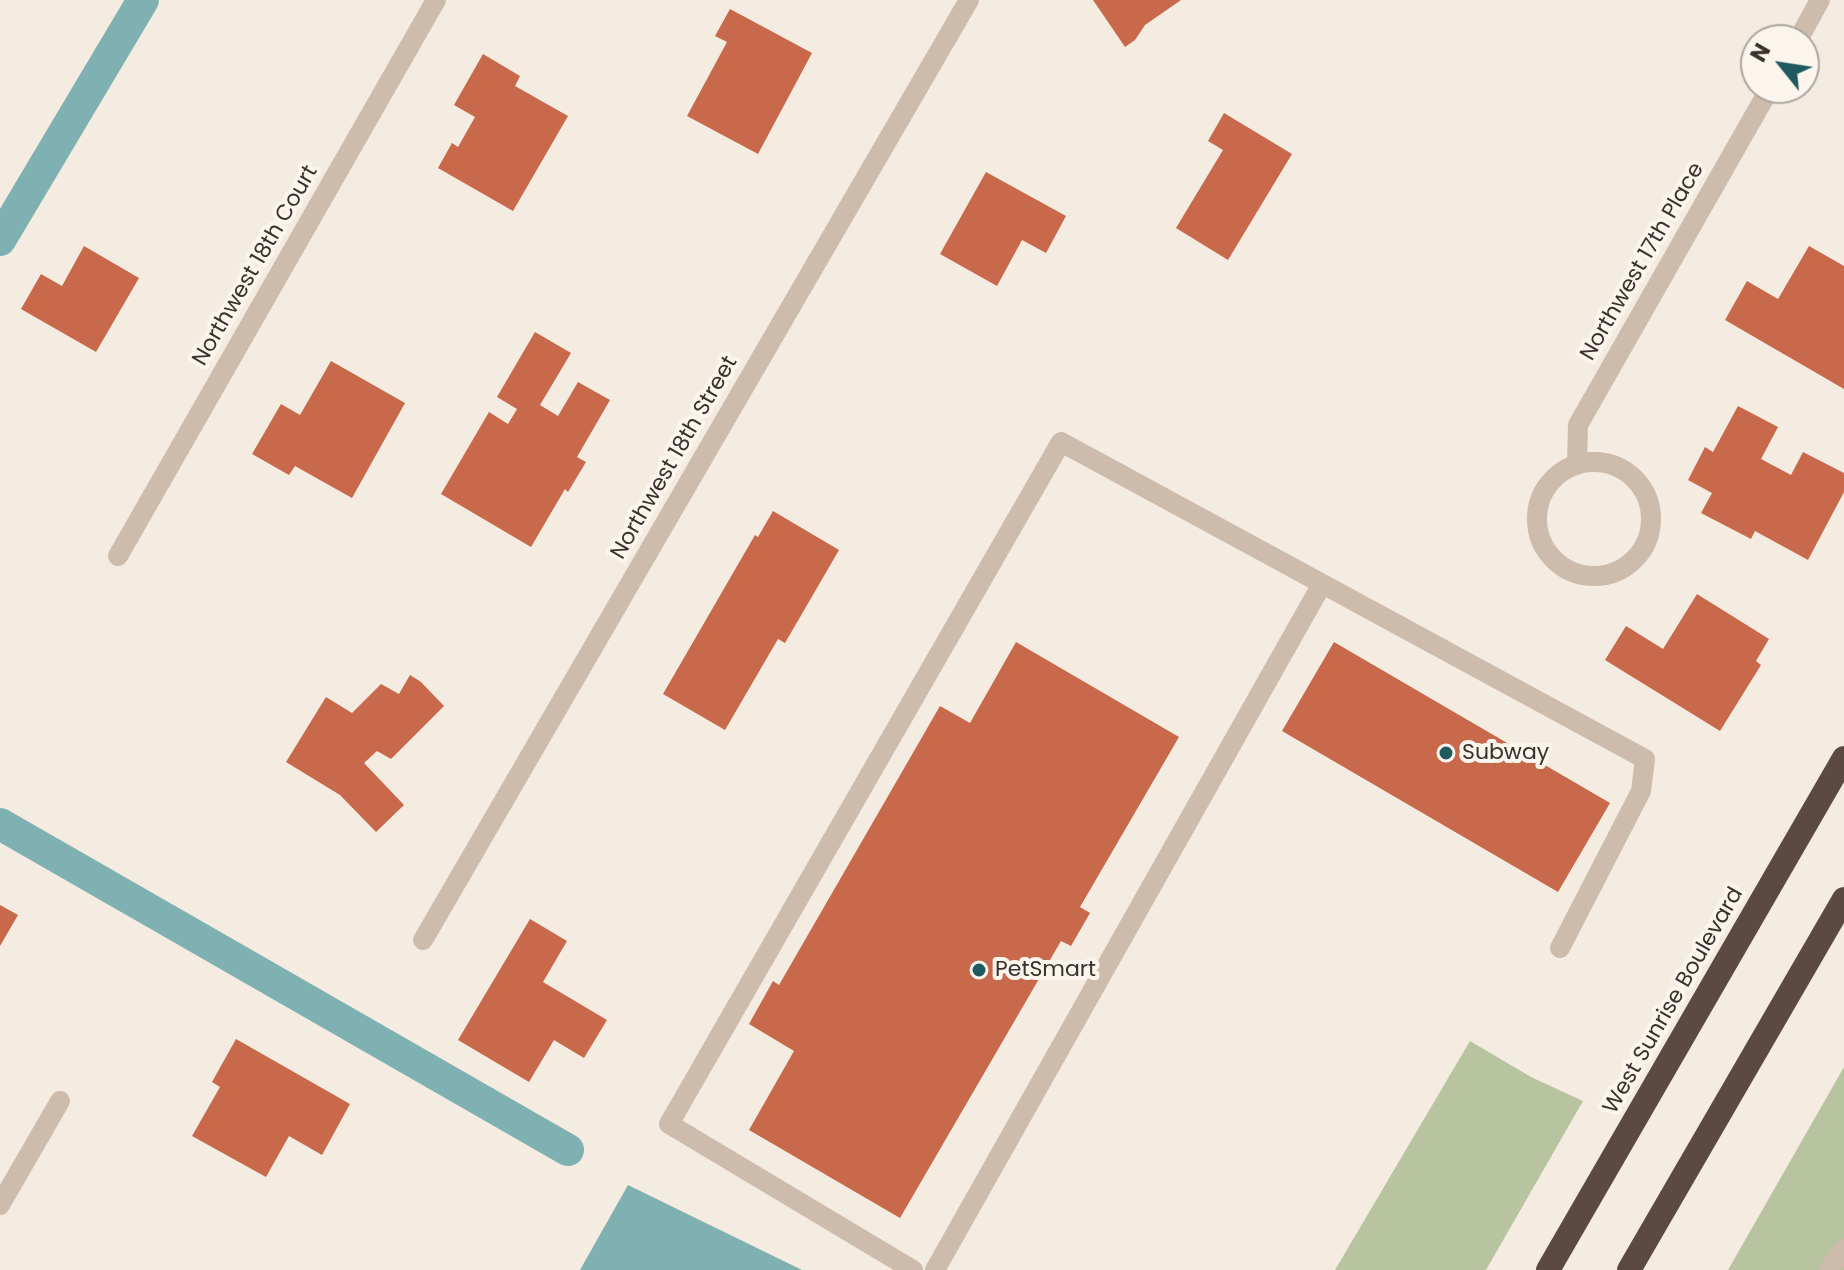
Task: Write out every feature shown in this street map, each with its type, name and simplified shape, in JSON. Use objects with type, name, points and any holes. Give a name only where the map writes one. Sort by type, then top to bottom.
[{"type":"highway","name":"West Sunrise Boulevard","points":[[1548,1270],[1844,758]]},
{"type":"highway","points":[[1629,1270],[1844,899]]},
{"type":"street","name":"Northwest 18th Court","points":[[118,556],[436,0]]},
{"type":"street","name":"Northwest 18th Street","points":[[423,940],[969,0]]},
{"type":"street","points":[[1807,24],[1820,0]]},
{"type":"street","name":"Northwest 17th Place","points":[[1577,465],[1578,425],[1761,104]]},
{"type":"street","points":[[913,1270],[669,1124],[1061,442],[1645,759],[1641,791],[1560,948]]},
{"type":"street","points":[[1594,462],[1612,464],[1640,485],[1648,501],[1651,519],[1648,537],[1640,552],[1627,565],[1611,573],[1592,576],[1572,572],[1556,562],[1543,546],[1538,527],[1538,507],[1546,489],[1559,474],[1577,465],[1594,462]]},
{"type":"street","points":[[935,1270],[1322,584]]},
{"type":"street","points":[[0,1205],[60,1101]]},
{"type":"street","points":[[1829,1270],[1844,1249]]},
{"type":"green space","points":[[1470,1041],[1531,1077],[1583,1101],[1486,1270],[1335,1270]]},
{"type":"green space","points":[[1844,1067],[1844,1270],[1728,1270]]},
{"type":"water","points":[[628,1185],[802,1270],[580,1270]]},
{"type":"building","points":[[1093,0],[1181,0],[1145,25],[1135,40],[1125,47]]},
{"type":"building","points":[[730,9],[812,53],[758,154],[687,116],[727,42],[715,36]]},
{"type":"building","points":[[483,54],[520,76],[515,86],[568,116],[513,211],[438,168],[452,143],[458,147],[475,117],[454,105]]},
{"type":"building","points":[[1224,113],[1292,154],[1228,260],[1176,228],[1223,150],[1208,141]]},
{"type":"building","points":[[986,172],[1066,216],[1046,253],[1022,240],[997,286],[940,254]]},
{"type":"building","points":[[84,246],[139,278],[96,352],[21,309],[41,274],[62,286]]},
{"type":"building","points":[[1809,246],[1844,266],[1844,389],[1725,320],[1747,281],[1778,299]]},
{"type":"building","points":[[535,332],[571,353],[540,405],[558,416],[578,382],[610,400],[577,457],[586,462],[568,492],[565,489],[531,547],[441,494],[489,412],[508,424],[517,409],[497,397]]},
{"type":"building","points":[[331,361],[405,403],[352,498],[295,466],[289,475],[252,454],[281,404],[300,415]]},
{"type":"building","points":[[1738,406],[1778,427],[1761,459],[1791,475],[1803,452],[1844,473],[1844,492],[1808,560],[1755,531],[1751,539],[1701,513],[1712,493],[1688,480],[1705,447],[1713,452]]},
{"type":"building","points":[[773,511],[839,550],[785,643],[778,639],[725,730],[663,694],[755,535],[758,537]]},
{"type":"building","points":[[1697,594],[1769,639],[1756,661],[1761,665],[1720,731],[1605,660],[1626,626],[1663,649]]},
{"type":"building","points":[[1016,642],[1179,737],[1080,907],[1090,913],[1071,946],[1061,941],[900,1218],[749,1130],[794,1051],[749,1024],[773,981],[779,985],[940,706],[970,723]]},
{"type":"building","points":[[1334,642],[1610,803],[1558,892],[1282,731]]},
{"type":"building","points":[[410,675],[444,706],[391,759],[377,751],[364,763],[404,805],[376,832],[340,795],[286,762],[326,697],[352,713],[381,684],[399,694]]},
{"type":"building","points":[[0,905],[18,915],[0,946]]},
{"type":"building","points":[[530,919],[567,941],[543,982],[607,1020],[584,1058],[554,1040],[529,1082],[458,1040]]},
{"type":"building","points":[[236,1039],[350,1104],[322,1155],[289,1136],[266,1177],[192,1136],[220,1087],[212,1082]]},
{"type":"waterway","points":[[0,240],[143,0]]},
{"type":"waterway","points":[[0,824],[568,1150]]},
{"type":"place","name":"Subway","points":[[1446,753]]},
{"type":"place","name":"PetSmart","points":[[979,970]]}]
